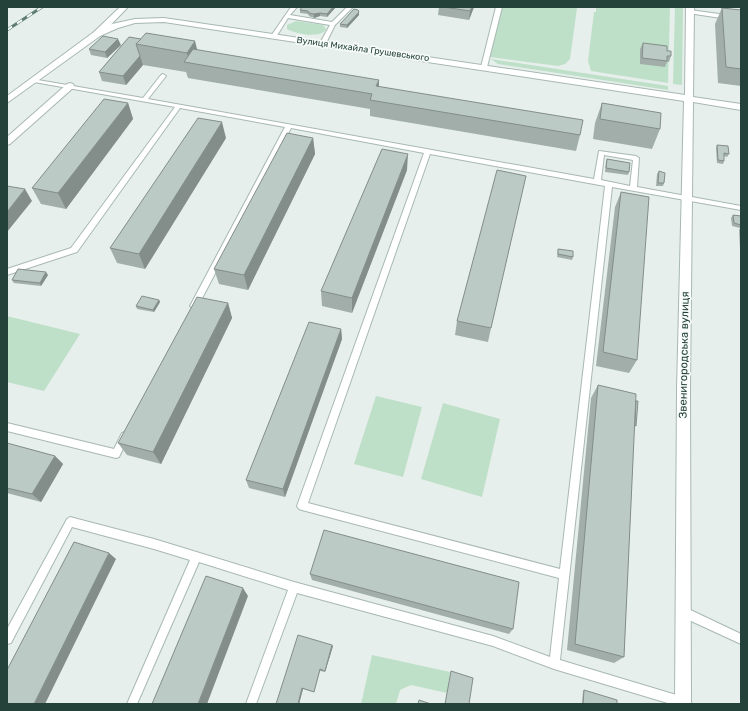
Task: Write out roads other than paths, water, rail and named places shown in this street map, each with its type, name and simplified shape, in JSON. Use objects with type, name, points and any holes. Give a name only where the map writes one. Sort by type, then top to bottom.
[{"type":"street","points":[[97,34],[124,7]]},
{"type":"street","name":"Звенигородська вулиця","points":[[683,703],[682,611],[686,198],[690,99],[690,9]]},
{"type":"street","name":"Вулиця Михайла Грушевського","points":[[7,100],[97,34],[115,26],[135,21],[164,20],[484,67],[741,107]]},
{"type":"street","points":[[7,142],[70,86]]},
{"type":"lane","points":[[274,36],[294,7]]},
{"type":"lane","points":[[323,43],[333,24],[350,7]]},
{"type":"lane","points":[[484,67],[499,7]]},
{"type":"lane","points":[[690,9],[741,19]]},
{"type":"lane","points":[[287,16],[333,24]]},
{"type":"lane","points":[[144,100],[163,76]]},
{"type":"lane","points":[[34,80],[741,208]]},
{"type":"lane","points":[[7,272],[74,250],[179,106]]},
{"type":"lane","points":[[189,315],[289,126]]},
{"type":"lane","points":[[428,151],[302,506],[565,575]]},
{"type":"lane","points":[[597,182],[601,152],[636,158],[633,189]]},
{"type":"lane","points":[[554,664],[609,184]]},
{"type":"lane","points":[[7,427],[116,454],[128,430]]},
{"type":"lane","points":[[7,639],[70,522],[154,544],[294,587],[493,641],[554,664],[683,703]]},
{"type":"lane","points":[[132,704],[196,558]]},
{"type":"lane","points":[[251,704],[294,587]]},
{"type":"lane","points":[[682,611],[741,640]]},
{"type":"railway","points":[[7,30],[42,7]]}]
